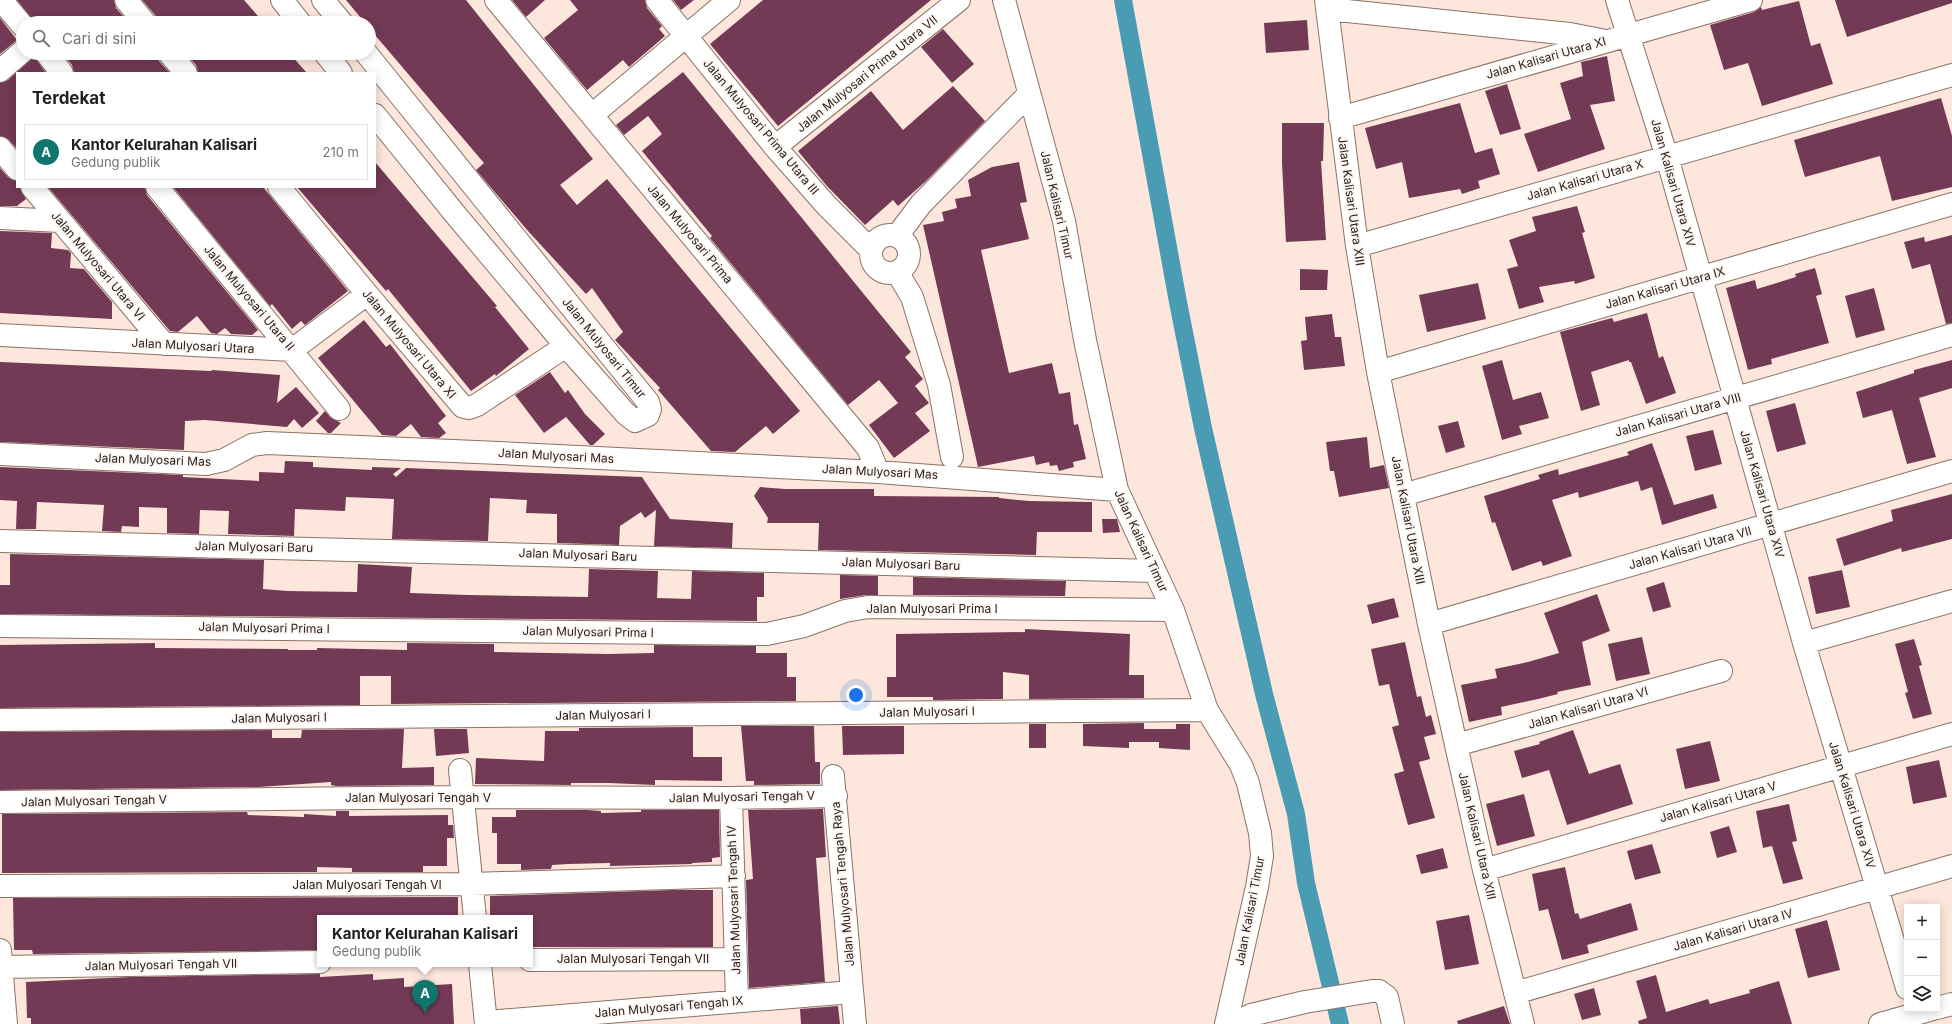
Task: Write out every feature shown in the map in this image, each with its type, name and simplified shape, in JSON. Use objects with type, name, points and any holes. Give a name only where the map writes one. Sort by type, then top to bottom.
[{"type":"street","points":[[1,0],[16,18]]},
{"type":"street","points":[[126,0],[139,16]]},
{"type":"street","points":[[282,0],[295,16]]},
{"type":"street","points":[[323,0],[336,16]]},
{"type":"street","name":"Jalan Mulyosari Prima","points":[[496,0],[868,448],[878,472]]},
{"type":"street","name":"Jalan Mulyosari Prima Utara III","points":[[657,0],[775,147],[826,206],[870,250]]},
{"type":"street","points":[[592,115],[729,0]]},
{"type":"street","name":"Jalan Mulyosari Prima Utara VII","points":[[775,147],[959,0]]},
{"type":"street","name":"Jalan Kalisari Timur","points":[[1004,0],[1025,98],[1064,221],[1085,340],[1117,490],[1173,610],[1207,710],[1243,771],[1248,783],[1261,843],[1262,856],[1257,887],[1226,1024]]},
{"type":"street","name":"Jalan Kalisari Utara XIV","points":[[1617,0],[1667,157],[1804,643],[1904,978]]},
{"type":"street","name":"Jalan Kalisari Utara XI","points":[[1340,118],[1751,0]]},
{"type":"street","name":"Jalan Kalisari Utara XIII","points":[[1522,1024],[1484,870],[1429,624],[1378,372],[1357,246],[1327,4],[1570,34],[1606,41]]},
{"type":"street","points":[[0,70],[16,57]]},
{"type":"street","points":[[52,60],[61,72]]},
{"type":"street","points":[[175,60],[185,72]]},
{"type":"street","points":[[331,60],[340,72]]},
{"type":"street","name":"Jalan Mulyosari Timur","points":[[372,60],[648,402],[650,409],[648,415],[639,420],[632,420],[566,346],[455,214],[376,116]]},
{"type":"street","name":"Jalan Kalisari Utara X","points":[[1357,246],[1952,75]]},
{"type":"street","points":[[897,236],[921,204],[1025,98]]},
{"type":"street","points":[[0,148],[16,168]]},
{"type":"street","name":"Jalan Mulyosari Utara VI","points":[[33,188],[164,344]]},
{"type":"street","name":"Jalan Mulyosari Utara II","points":[[158,188],[292,350],[339,410]]},
{"type":"street","name":"Jalan Mulyosari Utara XI","points":[[280,188],[461,405],[467,408],[477,405],[566,346]]},
{"type":"street","points":[[455,214],[480,195]]},
{"type":"street","name":"Jalan Kalisari Utara IX","points":[[1378,372],[1952,204]]},
{"type":"street","points":[[0,218],[60,221]]},
{"type":"street","points":[[890,234],[897,236],[906,243],[909,254],[906,265],[897,272],[890,273],[877,269],[873,263],[870,250],[878,238],[890,234]]},
{"type":"street","points":[[897,272],[912,297],[939,385],[952,457]]},
{"type":"street","points":[[292,350],[367,294]]},
{"type":"street","name":"Jalan Mulyosari Utara","points":[[0,335],[292,350]]},
{"type":"street","name":"Jalan Kalisari Utara VIII","points":[[1403,495],[1952,335]]},
{"type":"street","name":"Jalan Mulyosari Mas","points":[[0,454],[206,464],[224,460],[252,445],[267,444],[499,453],[878,472],[1117,490]]},
{"type":"street","name":"Jalan Kalisari Utara VII","points":[[1429,624],[1952,471]]},
{"type":"street","name":"Jalan Mulyosari Baru","points":[[0,541],[1155,571]]},
{"type":"street","points":[[1804,643],[1952,601]]},
{"type":"street","name":"Jalan Mulyosari Prima I","points":[[0,626],[767,634],[804,626],[845,611],[868,607],[1173,610]]},
{"type":"street","name":"Jalan Kalisari Utara VI","points":[[1456,745],[1721,671]]},
{"type":"street","name":"Jalan Mulyosari I","points":[[0,720],[1207,710]]},
{"type":"street","name":"Jalan Kalisari Utara V","points":[[1484,870],[1952,734]]},
{"type":"street","points":[[460,770],[475,915]]},
{"type":"street","name":"Jalan Mulyosari Tengah V","points":[[0,802],[462,797],[731,798],[835,786]]},
{"type":"street","name":"Jalan Mulyosari Tengah Raya","points":[[835,786],[855,1024]]},
{"type":"street","name":"Jalan Mulyosari Tengah IV","points":[[731,798],[737,1001]]},
{"type":"street","name":"Jalan Kalisari Utara IV","points":[[1515,993],[1952,866]]},
{"type":"street","name":"Jalan Mulyosari Tengah VI","points":[[0,886],[472,884],[734,876]]},
{"type":"street","points":[[1,959],[6,1024]]},
{"type":"street","name":"Jalan Mulyosari Tengah VII","points":[[1,959],[317,962]]},
{"type":"street","name":"Jalan Mulyosari Tengah VII","points":[[533,960],[736,959]]},
{"type":"street","points":[[480,967],[486,1023]]},
{"type":"street","points":[[1233,1024],[1251,1015],[1347,994],[1379,991],[1387,997],[1389,1001],[1393,1024]]},
{"type":"street","name":"Jalan Mulyosari Tengah IX","points":[[486,1023],[852,992]]},
{"type":"street","points":[[1940,1007],[1952,1004]]},
{"type":"street","points":[[1880,1024],[1920,1014]]},
{"type":"building","points":[[17,0],[114,0],[116,8],[123,16],[30,16]]},
{"type":"building","points":[[142,0],[244,0],[258,16],[155,16]]},
{"type":"building","points":[[346,0],[466,0],[593,159],[560,185],[577,205],[607,179],[800,411],[773,434],[766,426],[735,452],[711,451],[658,390],[660,388],[615,340],[623,332],[592,288],[586,294],[528,231],[476,170],[484,163],[376,36],[376,16],[359,16]]},
{"type":"building","points":[[512,0],[545,0],[526,17]]},
{"type":"building","points":[[570,0],[645,0],[647,8],[662,26],[659,29],[665,36],[629,67],[623,60],[587,90],[544,38],[578,10]]},
{"type":"building","points":[[673,0],[694,0],[681,10]]},
{"type":"building","points":[[763,0],[931,0],[778,126],[710,44]]},
{"type":"building","points":[[1835,0],[1952,0],[1952,3],[1847,37]]},
{"type":"building","points":[[1799,1],[1811,46],[1820,43],[1833,84],[1762,106],[1748,63],[1724,70],[1710,25],[1754,12],[1761,7],[1762,10]]},
{"type":"building","points":[[0,18],[16,39],[16,41],[0,54]]},
{"type":"building","points":[[1307,20],[1309,50],[1266,53],[1264,23]]},
{"type":"building","points":[[943,29],[974,64],[952,83],[921,47]]},
{"type":"building","points":[[1607,56],[1615,101],[1590,105],[1605,149],[1538,172],[1524,134],[1571,119],[1560,83],[1583,76],[1581,62]]},
{"type":"building","points":[[30,60],[37,60],[45,72],[17,72]]},
{"type":"building","points":[[68,60],[159,60],[169,72],[74,72],[72,65]]},
{"type":"building","points":[[191,60],[295,60],[306,72],[198,72],[196,65]]},
{"type":"building","points":[[683,72],[911,352],[905,357],[923,379],[915,386],[929,403],[915,413],[930,431],[894,458],[869,425],[898,403],[879,380],[848,405],[710,238],[712,236],[642,151],[662,134],[648,116],[624,135],[616,125]]},
{"type":"building","points":[[16,73],[16,148],[9,140],[0,136],[0,83],[8,80]]},
{"type":"building","points":[[1507,84],[1521,129],[1500,135],[1485,91]]},
{"type":"building","points":[[953,86],[985,121],[926,181],[898,206],[893,200],[865,225],[826,185],[798,151],[871,91],[903,130]]},
{"type":"building","points":[[1941,98],[1952,136],[1952,187],[1892,201],[1880,156],[1805,177],[1794,140]]},
{"type":"building","points":[[1460,103],[1475,153],[1492,148],[1500,174],[1478,181],[1480,188],[1462,194],[1460,189],[1409,198],[1402,162],[1376,169],[1365,128]]},
{"type":"building","points":[[1282,123],[1324,123],[1323,161],[1321,161],[1326,240],[1286,242],[1282,163]]},
{"type":"building","points":[[1019,162],[1027,202],[1020,203],[1029,239],[981,250],[1009,373],[1052,363],[1059,394],[1070,392],[1074,425],[1078,424],[1086,459],[1073,462],[1074,467],[1059,471],[1057,465],[1050,466],[1049,462],[1036,465],[1034,456],[978,467],[923,225],[944,221],[942,212],[957,208],[955,199],[971,196],[968,180],[992,167]]},
{"type":"building","points":[[376,163],[497,306],[495,307],[529,349],[496,376],[495,374],[471,391],[388,289],[386,291],[298,188],[376,188]]},
{"type":"building","points":[[0,168],[8,177],[16,181],[16,188],[20,188],[26,199],[17,206],[0,206]]},
{"type":"building","points":[[49,188],[145,188],[147,195],[258,330],[252,335],[231,334],[225,328],[217,334],[211,333],[197,316],[178,332],[170,331]]},
{"type":"building","points":[[174,188],[264,188],[348,291],[305,325],[301,321],[292,329],[272,304],[270,306]]},
{"type":"building","points":[[1577,206],[1585,232],[1582,233],[1595,278],[1575,284],[1574,281],[1539,287],[1544,302],[1519,309],[1507,269],[1518,266],[1509,240],[1536,231],[1532,217]]},
{"type":"building","points":[[0,231],[52,233],[51,248],[68,250],[71,253],[70,268],[84,269],[112,302],[112,319],[0,313]]},
{"type":"building","points":[[1952,235],[1952,323],[1946,324],[1930,264],[1912,269],[1904,242],[1924,237],[1925,242]]},
{"type":"building","points":[[1815,268],[1822,294],[1816,296],[1829,343],[1771,359],[1772,364],[1748,370],[1726,288],[1755,280],[1757,289],[1796,277],[1795,274]]},
{"type":"building","points":[[1300,269],[1328,270],[1327,290],[1300,290]]},
{"type":"building","points":[[1478,283],[1486,319],[1427,332],[1419,295]]},
{"type":"building","points":[[1874,288],[1885,330],[1856,338],[1845,296]]},
{"type":"building","points":[[1647,313],[1659,358],[1663,356],[1676,393],[1646,404],[1629,360],[1591,372],[1600,405],[1581,411],[1560,332],[1612,318],[1614,322]]},
{"type":"building","points":[[1332,314],[1335,337],[1341,337],[1345,366],[1304,370],[1301,341],[1307,340],[1305,317]]},
{"type":"building","points":[[364,320],[386,347],[390,344],[446,416],[438,423],[446,433],[439,438],[421,437],[411,424],[396,436],[382,435],[318,358]]},
{"type":"building","points":[[1502,360],[1513,400],[1541,392],[1549,418],[1519,426],[1522,434],[1502,440],[1482,366]]},
{"type":"building","points":[[1952,360],[1952,388],[1919,398],[1936,457],[1907,464],[1892,410],[1863,418],[1856,392],[1914,373],[1914,370]]},
{"type":"building","points":[[0,362],[212,370],[280,375],[277,403],[296,387],[319,413],[302,428],[294,419],[287,427],[205,420],[185,421],[184,450],[0,442]]},
{"type":"building","points":[[550,372],[565,393],[568,390],[585,414],[605,434],[593,445],[590,445],[566,417],[544,433],[515,395]]},
{"type":"building","points":[[1795,403],[1806,444],[1777,452],[1766,411]]},
{"type":"building","points":[[325,411],[330,417],[341,423],[331,433],[328,433],[316,421]]},
{"type":"building","points":[[1458,421],[1465,447],[1446,453],[1438,426]]},
{"type":"building","points":[[1713,430],[1722,464],[1695,471],[1686,436]]},
{"type":"building","points":[[1367,437],[1370,468],[1384,465],[1389,488],[1339,497],[1334,471],[1330,471],[1326,442]]},
{"type":"building","points":[[1652,443],[1674,505],[1713,494],[1717,508],[1662,525],[1652,487],[1641,491],[1638,481],[1579,498],[1578,492],[1552,500],[1572,556],[1543,566],[1541,561],[1512,571],[1495,522],[1492,523],[1484,496],[1540,479],[1538,475],[1558,469],[1559,475],[1629,455],[1627,452]]},
{"type":"building","points":[[285,461],[313,462],[313,467],[372,470],[372,467],[401,468],[393,474],[396,477],[406,468],[642,477],[670,519],[733,523],[732,548],[654,546],[656,510],[645,518],[641,512],[620,526],[619,545],[557,543],[557,514],[526,513],[527,500],[490,498],[488,541],[392,539],[394,499],[346,497],[345,511],[295,509],[294,536],[228,534],[229,511],[200,510],[199,534],[167,533],[167,508],[139,507],[139,527],[122,526],[121,532],[102,531],[104,505],[37,502],[36,529],[16,529],[17,501],[0,500],[0,467],[183,475],[183,477],[259,481],[259,472],[284,473]]},
{"type":"building","points":[[760,487],[785,489],[874,489],[874,496],[999,497],[1029,501],[1092,502],[1092,532],[1037,532],[1036,555],[818,550],[819,523],[767,523],[768,518],[754,496]]},
{"type":"building","points":[[1952,494],[1952,539],[1902,552],[1901,548],[1844,566],[1836,539],[1893,521],[1891,510]]},
{"type":"building","points":[[1102,519],[1117,519],[1120,532],[1103,533]]},
{"type":"building","points":[[10,554],[264,560],[263,589],[287,591],[357,592],[358,564],[412,567],[410,593],[468,595],[588,597],[589,569],[658,571],[657,598],[691,599],[692,571],[764,573],[764,597],[757,597],[757,621],[0,614],[0,585],[10,585]]},
{"type":"building","points":[[1842,570],[1850,607],[1816,614],[1808,577]]},
{"type":"building","points":[[840,575],[878,576],[878,595],[866,595],[840,599]]},
{"type":"building","points":[[913,577],[1066,581],[1065,596],[913,595]]},
{"type":"building","points":[[1664,582],[1671,607],[1653,612],[1646,588]]},
{"type":"building","points":[[1597,594],[1610,631],[1582,642],[1591,685],[1557,692],[1558,694],[1501,707],[1502,715],[1469,722],[1461,685],[1497,678],[1495,669],[1528,662],[1559,653],[1544,613]]},
{"type":"building","points":[[1394,598],[1399,617],[1372,624],[1367,605]]},
{"type":"building","points":[[1025,629],[1130,634],[1129,675],[1144,675],[1144,698],[1029,699],[1029,675],[1003,672],[1003,699],[933,700],[933,697],[887,697],[887,677],[896,677],[896,634],[1025,632]]},
{"type":"building","points":[[1642,637],[1650,674],[1616,681],[1608,644]]},
{"type":"building","points":[[1914,639],[1922,665],[1919,666],[1932,714],[1913,719],[1905,693],[1908,692],[1895,644]]},
{"type":"building","points":[[1405,642],[1417,697],[1421,696],[1426,717],[1431,715],[1436,734],[1424,737],[1430,759],[1419,762],[1435,818],[1408,825],[1394,774],[1404,771],[1392,727],[1399,725],[1389,684],[1379,686],[1371,649]]},
{"type":"building","points":[[155,643],[155,648],[288,650],[317,650],[317,648],[407,650],[407,643],[494,644],[494,652],[607,654],[654,653],[654,645],[756,646],[756,653],[787,653],[787,677],[796,677],[796,701],[391,704],[391,676],[360,676],[360,705],[0,708],[0,645]]},
{"type":"building","points":[[1144,723],[1144,729],[1176,729],[1176,724],[1190,724],[1190,750],[1159,748],[1159,742],[1129,742],[1129,748],[1083,746],[1083,724]]},
{"type":"building","points":[[1029,724],[1046,724],[1046,748],[1029,748]]},
{"type":"building","points":[[741,726],[814,726],[815,762],[820,762],[820,784],[754,785],[754,781],[746,781]]},
{"type":"building","points":[[842,726],[904,726],[904,754],[843,755]]},
{"type":"building","points":[[693,727],[693,757],[722,757],[722,781],[655,780],[655,785],[609,783],[571,783],[571,785],[475,784],[476,758],[544,761],[545,731],[579,731],[579,728]]},
{"type":"building","points":[[404,729],[402,768],[434,767],[434,785],[336,786],[331,785],[331,782],[259,787],[0,790],[0,732],[272,730],[272,738],[301,738],[302,730]]},
{"type":"building","points":[[434,729],[467,729],[469,753],[436,756]]},
{"type":"building","points":[[1573,730],[1589,774],[1620,764],[1633,804],[1567,825],[1549,770],[1522,778],[1514,751],[1540,744],[1539,742]]},
{"type":"building","points":[[1710,741],[1720,781],[1685,789],[1676,749]]},
{"type":"building","points":[[1939,760],[1947,797],[1913,804],[1906,767]]},
{"type":"building","points":[[1524,794],[1535,836],[1497,846],[1486,804]]},
{"type":"building","points":[[1789,804],[1797,841],[1792,842],[1803,879],[1783,884],[1772,846],[1763,848],[1756,811]]},
{"type":"building","points":[[823,809],[826,857],[816,858],[825,982],[749,988],[746,880],[753,879],[748,810]]},
{"type":"building","points":[[516,810],[587,810],[601,811],[601,813],[641,812],[641,810],[719,810],[720,857],[712,858],[712,862],[692,864],[610,866],[610,863],[568,864],[552,865],[551,869],[521,870],[521,864],[497,864],[497,833],[492,833],[492,817],[516,817]]},
{"type":"building","points":[[336,811],[349,811],[349,816],[448,815],[448,825],[453,825],[454,838],[447,838],[447,866],[423,866],[423,872],[352,872],[352,868],[317,867],[317,872],[2,873],[2,814],[247,812],[248,815],[304,817],[304,814],[336,816]]},
{"type":"building","points":[[1729,826],[1737,852],[1717,858],[1710,832]]},
{"type":"building","points":[[1652,844],[1661,873],[1635,880],[1627,851]]},
{"type":"building","points":[[1443,848],[1448,868],[1421,874],[1416,855]]},
{"type":"building","points":[[1565,867],[1575,914],[1578,913],[1580,919],[1631,903],[1638,930],[1587,945],[1589,953],[1562,960],[1548,909],[1539,911],[1532,874]]},
{"type":"building","points":[[713,890],[713,947],[533,947],[533,915],[490,915],[490,896]]},
{"type":"building","points":[[458,897],[458,915],[317,915],[317,950],[33,954],[32,950],[14,950],[13,898]]},
{"type":"building","points":[[1469,915],[1479,964],[1445,970],[1436,921]]},
{"type":"building","points":[[1827,920],[1840,970],[1808,978],[1795,929]]},
{"type":"building","points":[[320,974],[320,977],[373,974],[373,980],[404,978],[404,987],[452,984],[454,1024],[31,1024],[31,1018],[27,1018],[26,982],[130,977]]},
{"type":"building","points":[[1656,975],[1666,1012],[1708,999],[1710,1004],[1750,993],[1749,990],[1779,981],[1792,1024],[1639,1024],[1638,1021],[1647,1018],[1636,981]]},
{"type":"building","points":[[1594,988],[1601,1015],[1582,1020],[1574,994]]},
{"type":"building","points":[[838,1006],[840,1024],[801,1024],[800,1009]]},
{"type":"building","points":[[1504,1006],[1510,1024],[1458,1024],[1457,1021]]},
{"type":"waterway","points":[[1123,0],[1178,302],[1203,428],[1264,694],[1296,814],[1306,883],[1340,1024]]},
{"type":"place","name":"Kantor Kelurahan Kalisari","points":[[425,1013]]}]
